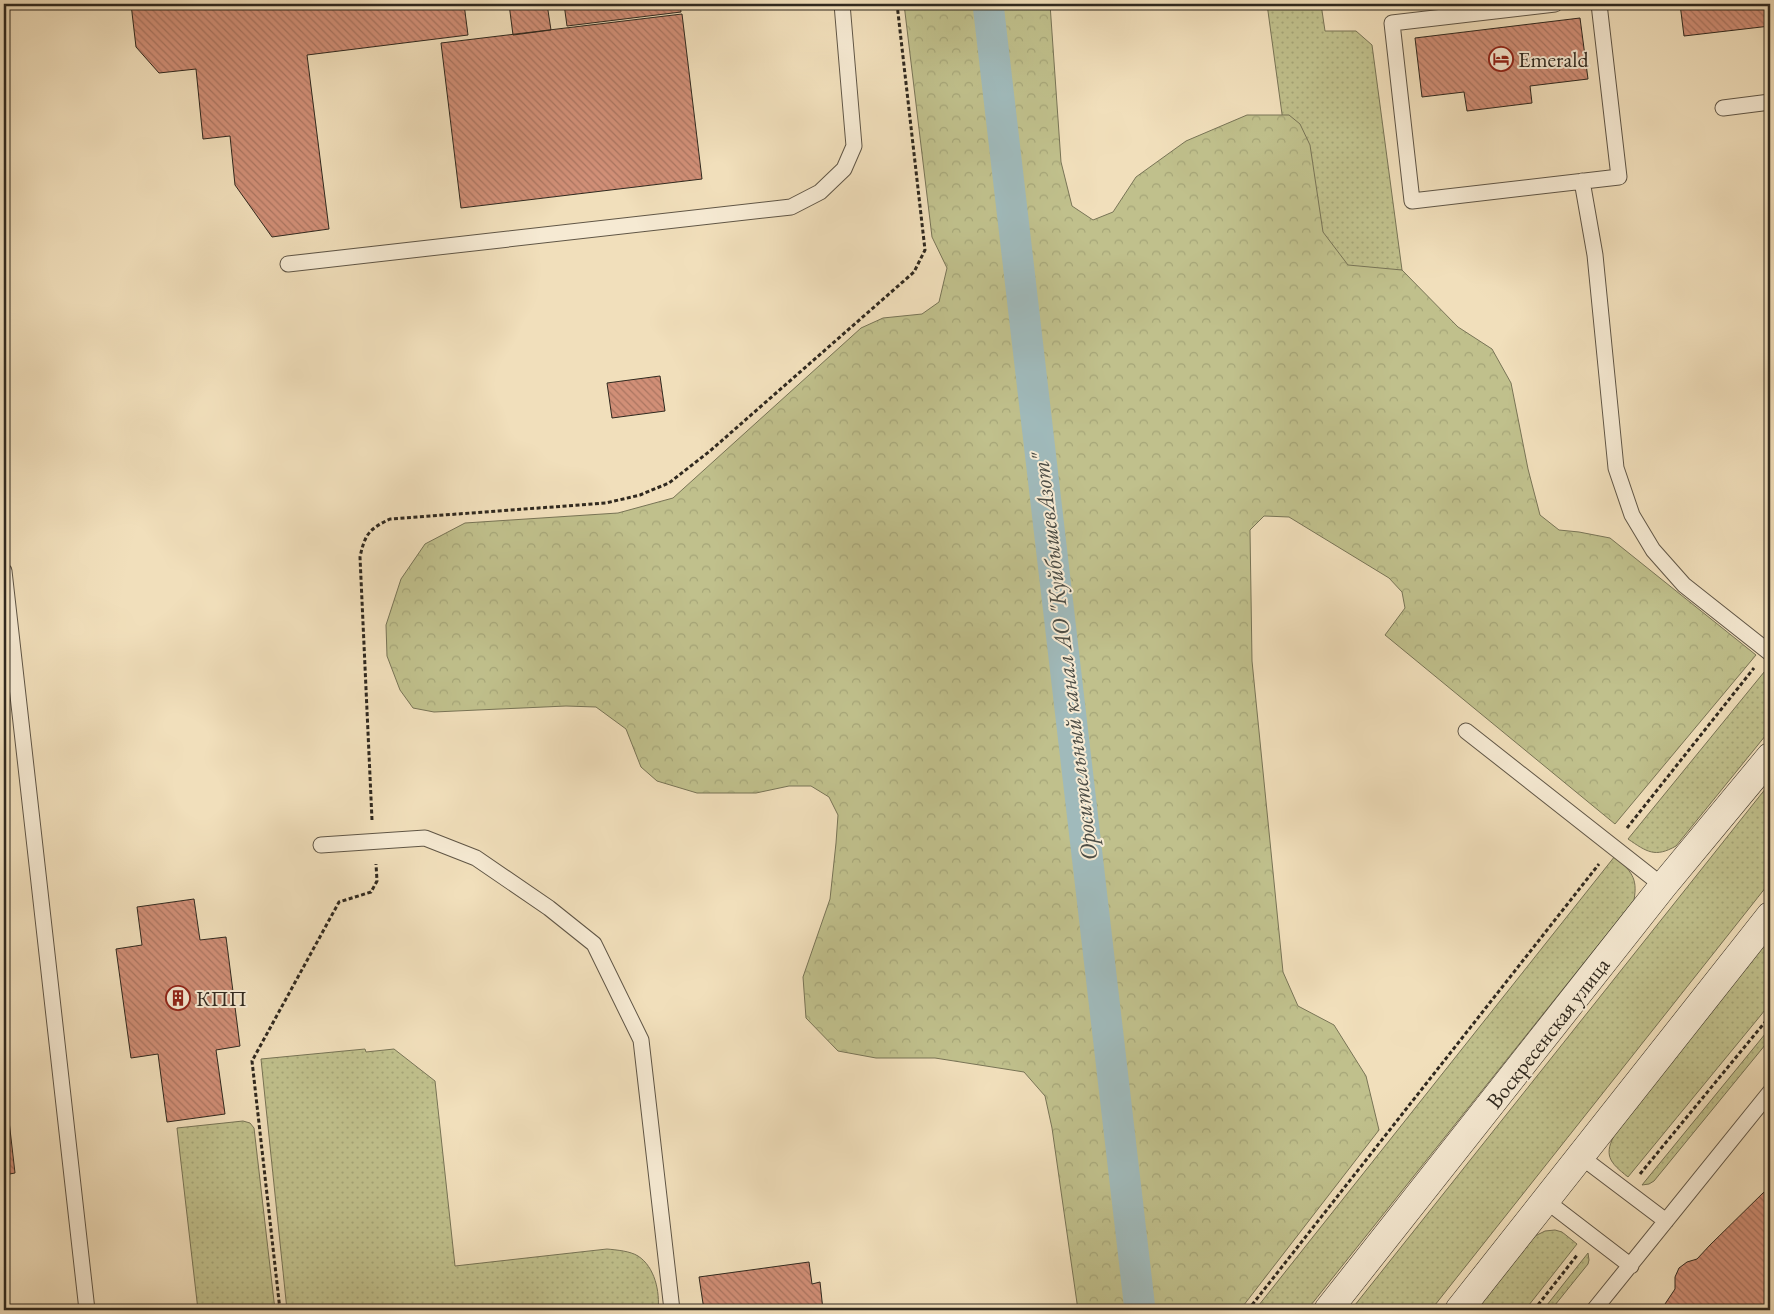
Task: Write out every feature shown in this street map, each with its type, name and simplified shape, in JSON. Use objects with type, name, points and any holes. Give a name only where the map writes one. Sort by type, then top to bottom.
[{"type":"main road","name":"Воскресенская улица","points":[[1328,1310],[1663,886],[1770,757]]},
{"type":"main road","points":[[1459,1310],[1770,916]]},
{"type":"lane","points":[[288,264],[791,207],[820,192],[838,175],[844,169],[854,146],[842,4]]},
{"type":"lane","points":[[1555,4],[1392,23],[1412,201],[1619,177],[1599,4]]},
{"type":"lane","points":[[1723,108],[1770,102]]},
{"type":"lane","points":[[1582,181],[1595,256],[1616,468],[1632,515],[1653,550],[1684,584],[1769,652]]},
{"type":"lane","points":[[4,571],[87,1310]]},
{"type":"lane","points":[[1466,730],[1663,886]]},
{"type":"lane","points":[[321,845],[425,838],[476,858],[549,908],[594,944],[641,1040],[672,1310]]},
{"type":"lane","points":[[1594,1310],[1770,1092]]},
{"type":"lane","points":[[1580,1156],[1666,1221]]},
{"type":"lane","points":[[1545,1200],[1631,1266]]},
{"type":"path","points":[[280,1310],[252,1061],[339,902],[371,892],[377,881],[373,842],[360,557],[363,543],[373,528],[390,519],[606,503],[640,495],[669,483],[710,452],[914,272],[925,250],[897,4]]},
{"type":"path","points":[[1248,1310],[1613,846],[1769,652]]},
{"type":"path","points":[[1639,1174],[1770,1016]]},
{"type":"path","points":[[1534,1310],[1583,1248]]},
{"type":"green space","points":[[904,4],[1050,4],[1061,162],[1072,206],[1093,220],[1113,212],[1136,177],[1186,141],[1247,115],[1289,115],[1300,124],[1310,145],[1323,232],[1348,265],[1402,270],[1458,327],[1492,349],[1511,383],[1528,469],[1540,515],[1559,530],[1610,538],[1756,655],[1615,824],[1385,635],[1405,608],[1402,592],[1389,578],[1289,517],[1264,516],[1250,530],[1252,661],[1283,972],[1298,1006],[1334,1025],[1366,1076],[1379,1130],[1240,1310],[1078,1310],[1052,1128],[1045,1096],[1024,1072],[935,1058],[876,1058],[838,1051],[806,1018],[803,977],[830,899],[836,843],[838,815],[829,797],[811,786],[789,786],[756,793],[697,793],[657,781],[641,767],[626,729],[596,707],[566,706],[434,712],[413,708],[400,690],[387,656],[386,625],[401,579],[425,544],[465,523],[618,513],[673,498],[861,328],[883,318],[922,314],[939,302],[947,268],[932,237]]},
{"type":"green space","points":[[1267,4],[1321,4],[1325,31],[1356,31],[1372,45],[1402,270],[1305,283]]},
{"type":"green space","points":[[1769,666],[1770,730],[1676,846],[1662,852],[1651,852],[1628,839]]},
{"type":"green space","points":[[1770,783],[1770,882],[1431,1310],[1351,1310]]},
{"type":"green space","points":[[1615,856],[1632,875],[1635,886],[1634,900],[1307,1310],[1255,1310]]},
{"type":"green space","points":[[1770,938],[1770,1004],[1628,1177],[1616,1167],[1610,1158],[1610,1147],[1616,1132]]},
{"type":"green space","points":[[1770,1028],[1770,1039],[1654,1181],[1642,1185]]},
{"type":"green space","points":[[365,1049],[366,1052],[394,1049],[435,1081],[455,1266],[607,1249],[627,1252],[638,1256],[649,1267],[657,1288],[658,1310],[287,1310],[261,1059]]},
{"type":"green space","points":[[243,1121],[250,1123],[254,1128],[275,1310],[198,1310],[177,1128]]},
{"type":"green space","points":[[1555,1230],[1562,1232],[1577,1244],[1525,1310],[1476,1310],[1535,1236],[1545,1231]]},
{"type":"green space","points":[[1588,1253],[1588,1264],[1551,1310],[1543,1310]]},
{"type":"building","points":[[131,4],[464,4],[468,35],[307,55],[329,229],[272,237],[235,185],[230,136],[203,139],[196,69],[159,73],[136,47]]},
{"type":"building","points":[[509,4],[547,4],[551,30],[513,35]]},
{"type":"building","points":[[564,4],[680,4],[681,12],[567,26]]},
{"type":"building","points":[[1680,4],[1770,4],[1770,26],[1684,36]]},
{"type":"building","points":[[682,14],[702,179],[461,208],[441,43]]},
{"type":"building","name":"Emerald","points":[[1580,18],[1588,79],[1530,86],[1532,103],[1467,111],[1464,92],[1422,97],[1415,38]]},
{"type":"building","points":[[660,376],[665,411],[612,418],[607,383]]},
{"type":"building","name":"КПП","points":[[194,899],[200,940],[226,937],[240,1046],[216,1050],[225,1114],[167,1122],[158,1054],[131,1058],[116,949],[142,945],[137,907]]},
{"type":"building","points":[[4,1077],[15,1173],[4,1175]]},
{"type":"building","points":[[1765,1191],[1770,1195],[1770,1310],[1661,1310],[1675,1289],[1675,1277],[1679,1268],[1687,1262],[1697,1259]]},
{"type":"building","points":[[809,1262],[812,1284],[820,1282],[823,1310],[704,1310],[699,1277]]},
{"type":"waterway","name":"Оросительный канал АО \"КуйбышевАзот\"","points":[[988,4],[1140,1310]]},
{"type":"place","name":"Emerald","points":[[1501,59]]},
{"type":"place","name":"КПП","points":[[178,998]]}]
